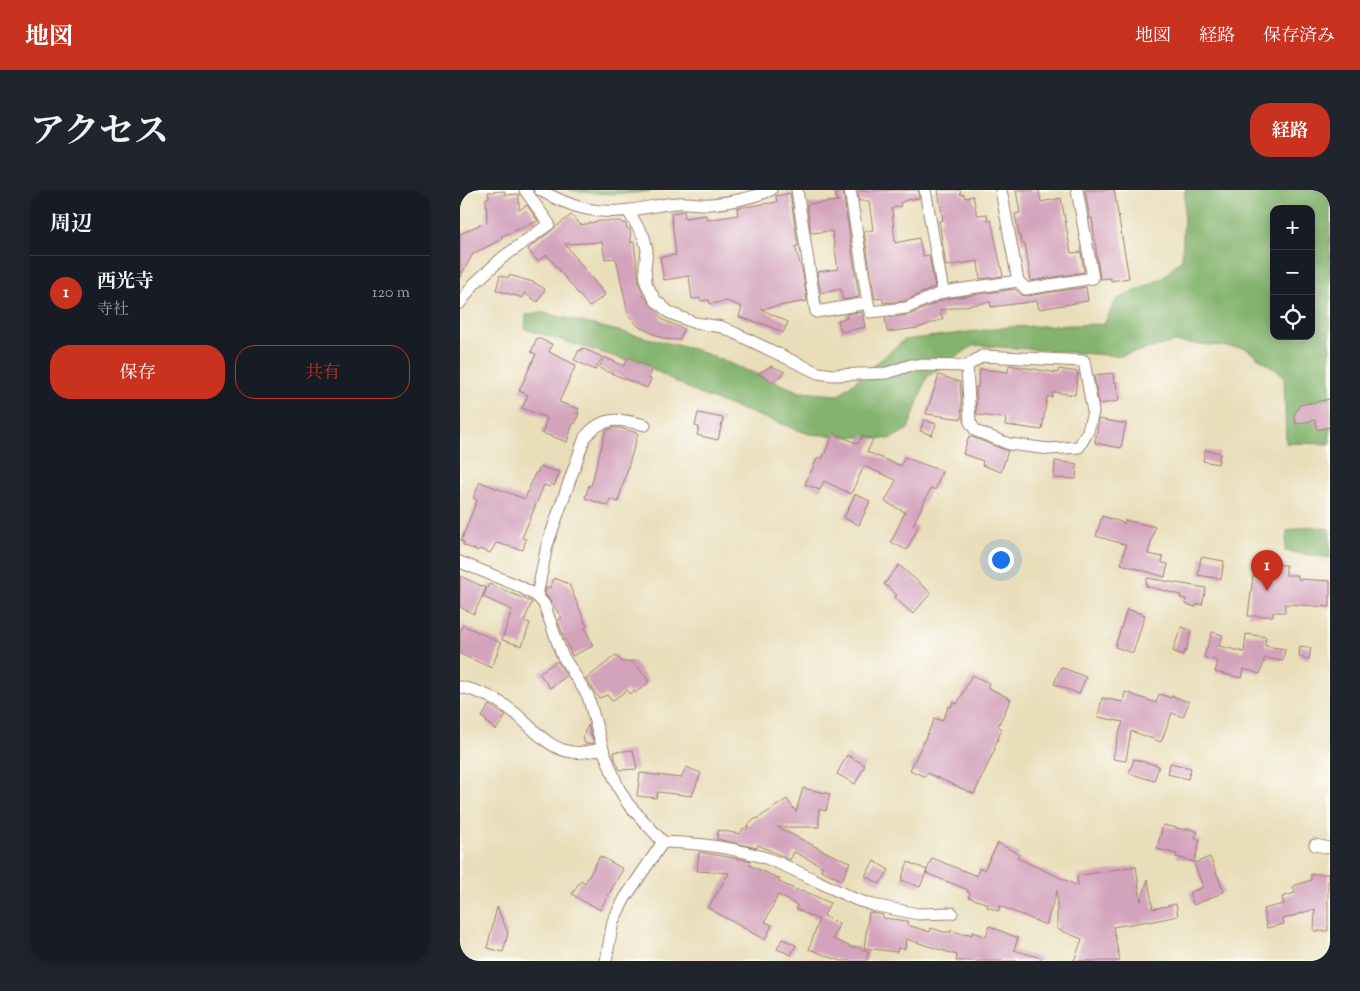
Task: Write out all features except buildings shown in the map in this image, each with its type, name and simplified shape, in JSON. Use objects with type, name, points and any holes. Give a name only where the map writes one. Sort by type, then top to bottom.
[{"type":"street","points":[[460,303],[474,284],[502,258],[549,224],[525,190]]},
{"type":"street","points":[[540,190],[559,201],[593,211],[628,210],[678,203],[711,204],[755,196],[771,190]]},
{"type":"street","points":[[797,190],[816,312],[868,303]]},
{"type":"street","points":[[850,190],[870,312],[906,308],[943,292],[1018,281]]},
{"type":"street","points":[[925,190],[943,292]]},
{"type":"street","points":[[1001,190],[1018,281],[1026,289],[1092,278],[1077,190]]},
{"type":"street","points":[[628,210],[644,237],[647,250],[646,283],[655,300],[670,313],[695,323],[722,327],[818,373],[833,375],[886,373],[911,365],[967,366],[982,356],[1084,361],[1092,412],[1088,431],[1079,447],[1049,449],[1009,444],[976,431],[970,422],[967,366]]},
{"type":"street","points":[[537,596],[547,545],[585,437],[594,427],[605,422],[627,421],[646,425]]},
{"type":"street","points":[[460,562],[537,596],[544,604],[562,655],[588,696],[603,749],[618,787],[628,804],[663,842],[698,843],[766,858],[857,900],[873,905],[918,914],[952,913]]},
{"type":"street","points":[[460,687],[472,689],[494,699],[516,714],[541,738],[557,748],[573,753],[603,749]]},
{"type":"street","points":[[606,961],[613,921],[625,898],[663,842]]},
{"type":"street","points":[[1315,846],[1330,848]]},
{"type":"green space","points":[[570,190],[657,190],[614,194]]},
{"type":"green space","points":[[1185,190],[1330,190],[1330,444],[1286,443],[1284,376],[1245,348],[1174,342],[1120,356],[974,345],[927,377],[908,429],[890,439],[809,434],[699,394],[649,367],[525,329],[526,315],[540,312],[697,350],[800,392],[839,395],[904,340],[1010,327],[1104,324],[1116,300],[1163,278],[1182,258]]},
{"type":"green space","points":[[1309,526],[1330,529],[1330,558],[1285,551],[1287,531]]},
{"type":"place","name":"西光寺","points":[[1267,591]]}]
